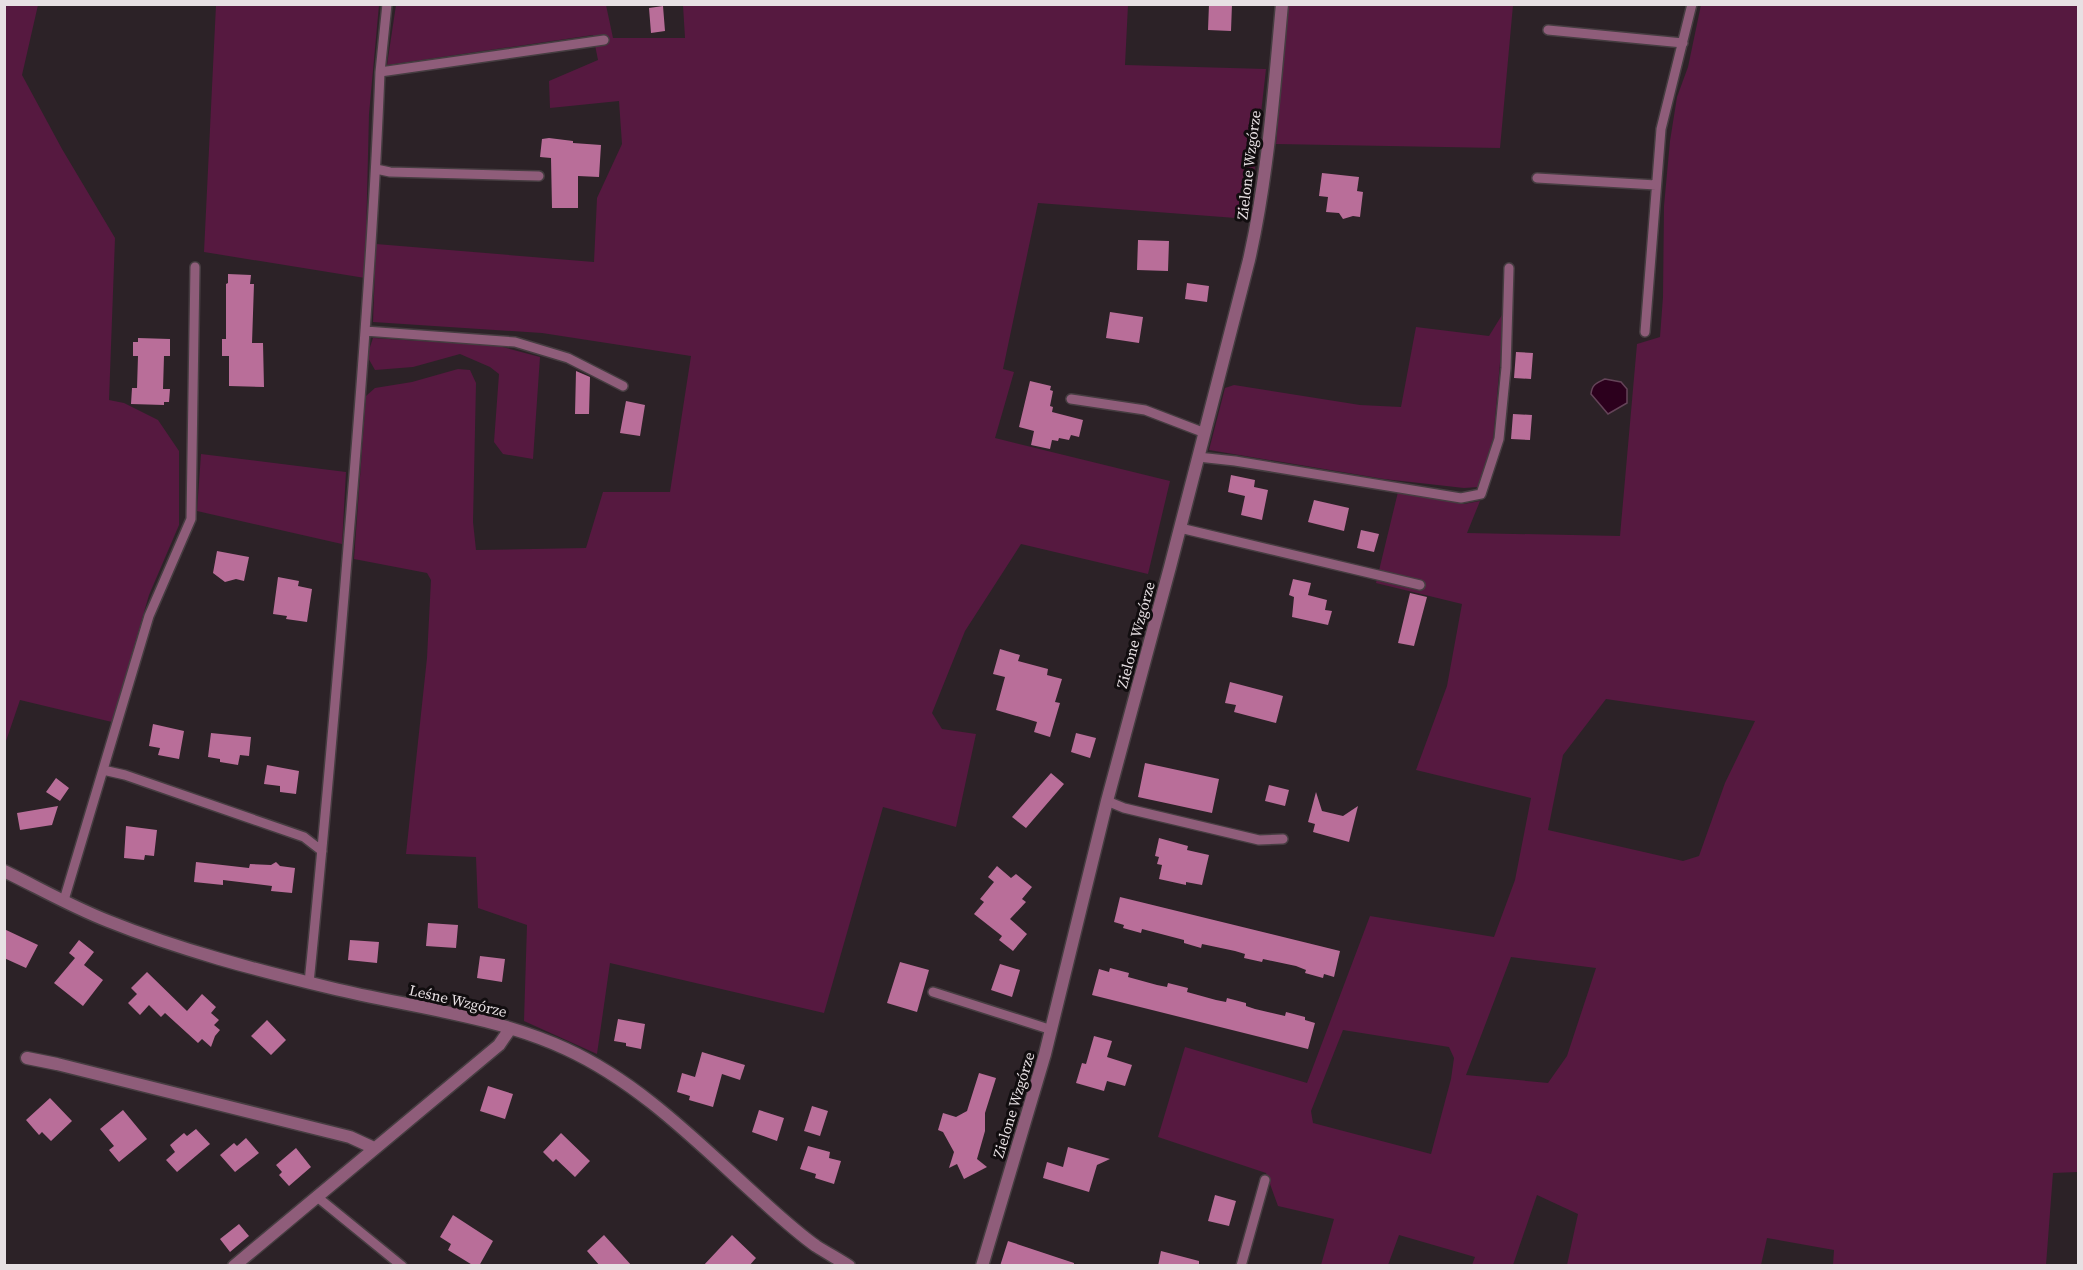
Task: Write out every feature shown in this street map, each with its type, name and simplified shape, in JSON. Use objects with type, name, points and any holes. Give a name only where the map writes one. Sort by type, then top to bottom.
[{"type":"street","name":"Zielone Wzgórze","points":[[981,1266],[1052,1030],[1107,801],[1180,528],[1257,223],[1282,4]]},
{"type":"street","name":"Leśne Wzgórze","points":[[4,871],[105,920],[157,940],[309,983],[453,1014],[510,1029],[566,1049],[609,1071],[646,1098],[783,1220],[816,1246],[849,1266]]},
{"type":"street","points":[[234,1266],[499,1045],[510,1029]]},
{"type":"street","points":[[27,1058],[350,1137],[374,1148]]},
{"type":"lane","points":[[309,983],[365,331],[380,72],[387,4]]},
{"type":"lane","points":[[1645,332],[1661,129],[1692,4]]},
{"type":"lane","points":[[1548,30],[1683,43]]},
{"type":"lane","points":[[380,72],[604,40]]},
{"type":"lane","points":[[376,170],[539,176]]},
{"type":"lane","points":[[1537,178],[1656,185]]},
{"type":"lane","points":[[64,900],[149,616],[191,519],[195,267]]},
{"type":"lane","points":[[1198,457],[1461,498],[1481,494],[1499,439],[1506,368],[1509,268]]},
{"type":"lane","points":[[365,331],[515,342],[568,358],[612,378],[623,386]]},
{"type":"lane","points":[[1071,399],[1145,410],[1204,433]]},
{"type":"lane","points":[[1180,528],[1420,585]]},
{"type":"lane","points":[[103,770],[125,775],[304,837],[322,851]]},
{"type":"lane","points":[[1107,801],[1124,808],[1259,840],[1283,839]]},
{"type":"lane","points":[[933,992],[1052,1030]]},
{"type":"lane","points":[[1241,1266],[1265,1180]]},
{"type":"lane","points":[[316,1196],[402,1266]]},
{"type":"shaded area","points":[[4,5],[38,5],[22,75],[62,149],[115,238],[109,400],[124,403],[158,420],[179,451],[179,525],[149,595],[112,722],[20,700],[5,744]]},
{"type":"shaded area","points":[[216,5],[379,5],[369,114],[365,278],[204,252]]},
{"type":"shaded area","points":[[396,5],[606,5],[613,38],[685,38],[683,5],[1128,5],[1125,65],[1266,69],[1249,219],[1038,203],[1003,369],[1014,372],[995,438],[1170,481],[1148,574],[1021,544],[965,631],[932,713],[942,729],[976,734],[956,827],[883,807],[824,1013],[610,963],[597,1054],[524,1021],[527,925],[478,908],[476,857],[406,854],[427,658],[431,580],[427,573],[354,559],[366,396],[375,388],[412,382],[458,369],[470,370],[476,383],[473,522],[476,550],[586,548],[603,492],[670,492],[691,356],[542,333],[373,322],[376,244],[594,262],[597,198],[622,144],[619,101],[550,108],[549,81],[598,60],[593,35],[387,65]]},
{"type":"shaded area","points":[[1288,5],[1513,5],[1500,148],[1276,144]]},
{"type":"shaded area","points":[[1701,5],[2078,5],[2078,1172],[2053,1173],[2046,1265],[1833,1265],[1834,1250],[1767,1238],[1761,1265],[1567,1265],[1578,1214],[1537,1195],[1513,1265],[1472,1265],[1475,1257],[1399,1235],[1388,1265],[1321,1265],[1334,1219],[1278,1206],[1266,1173],[1158,1137],[1185,1047],[1307,1083],[1370,916],[1494,937],[1515,880],[1531,798],[1416,770],[1447,686],[1462,604],[1376,583],[1398,492],[1464,504],[1480,501],[1467,533],[1620,536],[1637,344],[1660,337],[1664,206],[1670,141],[1677,97],[1688,67]],"holes":[[[1606,699],[1755,721],[1725,783],[1699,856],[1683,861],[1548,830],[1563,755]],[[1511,957],[1596,968],[1567,1056],[1548,1083],[1466,1075]],[[1343,1030],[1449,1047],[1454,1058],[1451,1079],[1431,1154],[1313,1123],[1311,1111]]]},
{"type":"shaded area","points":[[1502,315],[1510,335],[1502,340],[1493,441],[1478,487],[1464,488],[1384,479],[1209,450],[1225,388],[1234,385],[1360,405],[1401,407],[1416,327],[1489,336]]},
{"type":"shaded area","points":[[373,338],[499,346],[540,357],[533,459],[503,454],[494,442],[499,374],[490,367],[460,354],[413,367],[375,370],[367,356]]},
{"type":"shaded area","points":[[1605,379],[1621,382],[1627,389],[1627,403],[1608,414],[1591,394],[1594,386]]},
{"type":"shaded area","points":[[201,454],[346,472],[342,544],[197,511]]},
{"type":"building","points":[[1209,4],[1232,4],[1231,31],[1208,30]]},
{"type":"building","points":[[663,6],[665,31],[651,33],[649,8]]},
{"type":"building","points":[[542,139],[601,145],[599,177],[578,176],[578,208],[552,208],[551,158],[540,157]]},
{"type":"building","points":[[1322,173],[1359,177],[1357,191],[1363,192],[1360,217],[1353,216],[1343,219],[1339,213],[1326,212],[1328,197],[1319,196]]},
{"type":"building","points":[[1138,240],[1169,241],[1168,271],[1137,270]]},
{"type":"building","points":[[228,274],[251,275],[250,284],[254,284],[252,343],[263,343],[264,387],[229,386],[229,356],[222,356],[222,339],[226,339]]},
{"type":"building","points":[[1187,283],[1209,286],[1207,302],[1185,299]]},
{"type":"building","points":[[1110,312],[1143,317],[1139,343],[1106,338]]},
{"type":"building","points":[[138,338],[170,339],[170,356],[164,356],[163,389],[170,389],[169,402],[164,402],[164,405],[131,404],[132,388],[137,388],[138,356],[133,356],[133,342],[138,342]]},
{"type":"building","points":[[1516,352],[1533,353],[1531,379],[1514,378]]},
{"type":"building","points":[[576,371],[590,377],[589,414],[575,414]]},
{"type":"building","points":[[1030,381],[1051,386],[1050,390],[1053,391],[1050,406],[1053,407],[1052,412],[1083,420],[1079,437],[1071,435],[1069,440],[1059,438],[1058,441],[1052,440],[1050,449],[1031,445],[1034,431],[1019,427]]},
{"type":"building","points":[[626,401],[645,405],[640,436],[620,433]]},
{"type":"building","points":[[1513,414],[1532,415],[1530,440],[1511,439]]},
{"type":"building","points":[[1231,475],[1255,480],[1254,487],[1268,490],[1262,520],[1241,515],[1245,496],[1228,492]]},
{"type":"building","points":[[1314,500],[1349,508],[1344,531],[1308,522]]},
{"type":"building","points":[[1361,530],[1379,534],[1374,552],[1357,548]]},
{"type":"building","points":[[217,551],[249,557],[244,581],[236,579],[225,582],[213,573]]},
{"type":"building","points":[[278,577],[299,581],[298,586],[312,589],[307,622],[286,619],[287,616],[273,614]]},
{"type":"building","points":[[1293,579],[1311,583],[1308,595],[1327,600],[1325,610],[1332,611],[1328,625],[1292,617],[1294,597],[1289,595]]},
{"type":"building","points":[[1410,593],[1427,597],[1414,646],[1398,643]]},
{"type":"building","points":[[1000,649],[1020,655],[1018,661],[1048,669],[1047,675],[1062,679],[1055,702],[1060,703],[1050,737],[1034,732],[1037,722],[996,710],[1005,677],[993,674]]},
{"type":"building","points":[[1230,682],[1283,696],[1276,723],[1234,712],[1236,705],[1225,703]]},
{"type":"building","points":[[153,724],[184,731],[179,759],[158,755],[160,748],[149,746]]},
{"type":"building","points":[[211,733],[251,737],[249,756],[240,755],[238,765],[208,757]]},
{"type":"building","points":[[1076,733],[1096,738],[1090,758],[1071,752]]},
{"type":"building","points":[[1145,763],[1219,779],[1212,813],[1138,797]]},
{"type":"building","points":[[267,765],[299,771],[296,794],[280,792],[280,786],[264,784]]},
{"type":"building","points":[[1051,773],[1064,784],[1026,828],[1012,817]]},
{"type":"building","points":[[56,778],[69,788],[60,801],[46,792]]},
{"type":"building","points":[[1269,785],[1289,790],[1285,806],[1265,801]]},
{"type":"building","points":[[1316,792],[1322,811],[1343,816],[1358,806],[1349,842],[1313,832],[1315,824],[1308,822]]},
{"type":"building","points":[[58,806],[52,825],[20,830],[17,813]]},
{"type":"building","points":[[126,826],[157,830],[154,856],[145,855],[144,860],[124,858]]},
{"type":"building","points":[[1159,838],[1188,846],[1187,850],[1209,855],[1202,885],[1186,882],[1186,885],[1159,879],[1162,865],[1157,864],[1159,857],[1155,856]]},
{"type":"building","points":[[196,862],[249,868],[250,864],[271,865],[276,862],[280,866],[295,868],[292,893],[271,891],[272,886],[223,880],[223,885],[194,882]]},
{"type":"building","points":[[997,866],[1011,878],[1016,874],[1032,887],[1022,899],[1026,902],[1010,919],[1027,934],[1013,951],[999,940],[1002,936],[974,914],[984,902],[980,899],[994,882],[988,877]]},
{"type":"building","points":[[1120,897],[1340,951],[1334,977],[1324,974],[1323,978],[1305,973],[1306,970],[1296,966],[1263,959],[1262,962],[1244,958],[1245,954],[1235,951],[1202,944],[1201,948],[1184,943],[1184,940],[1142,929],[1141,933],[1123,928],[1124,925],[1114,922]]},
{"type":"building","points":[[428,923],[458,925],[456,948],[426,946]]},
{"type":"building","points":[[4,929],[38,945],[26,968],[4,958]]},
{"type":"building","points":[[79,940],[94,952],[84,965],[103,980],[83,1006],[54,983],[75,958],[69,953]]},
{"type":"building","points":[[350,940],[379,942],[377,963],[348,960]]},
{"type":"building","points":[[480,956],[505,959],[502,982],[477,978]]},
{"type":"building","points":[[900,962],[929,970],[917,1012],[887,1003]]},
{"type":"building","points":[[1000,964],[1020,970],[1012,997],[991,990]]},
{"type":"building","points":[[1110,968],[1129,973],[1128,977],[1167,987],[1168,983],[1188,988],[1187,992],[1216,1000],[1226,1002],[1227,998],[1246,1003],[1246,1006],[1255,1009],[1285,1016],[1286,1012],[1305,1017],[1305,1020],[1315,1023],[1308,1049],[1092,995],[1099,969],[1109,972]]},
{"type":"building","points":[[147,972],[187,1011],[202,994],[216,1007],[211,1013],[219,1020],[214,1025],[220,1030],[211,1047],[202,1039],[198,1043],[165,1013],[161,1017],[149,1005],[140,1015],[128,1003],[137,994],[131,988]]},
{"type":"building","points":[[618,1019],[645,1024],[641,1049],[614,1041]]},
{"type":"building","points":[[267,1020],[286,1040],[271,1055],[251,1036]]},
{"type":"building","points":[[1094,1036],[1112,1041],[1107,1057],[1132,1065],[1125,1086],[1107,1081],[1104,1091],[1076,1083],[1082,1063],[1086,1064]]},
{"type":"building","points":[[702,1052],[745,1065],[740,1080],[722,1074],[713,1107],[689,1100],[690,1096],[677,1092],[682,1073],[695,1077]]},
{"type":"building","points":[[979,1073],[996,1078],[985,1113],[985,1131],[977,1159],[987,1167],[964,1179],[957,1164],[949,1168],[954,1152],[943,1132],[938,1130],[943,1113],[956,1117],[967,1111]]},
{"type":"building","points":[[488,1086],[513,1094],[505,1119],[480,1111]]},
{"type":"building","points":[[50,1098],[72,1121],[51,1141],[42,1132],[39,1135],[26,1120]]},
{"type":"building","points":[[812,1106],[828,1111],[820,1136],[804,1131]]},
{"type":"building","points":[[123,1110],[147,1139],[119,1162],[109,1150],[114,1146],[100,1129]]},
{"type":"building","points":[[759,1110],[784,1118],[777,1141],[752,1132]]},
{"type":"building","points":[[196,1129],[210,1144],[177,1172],[166,1160],[175,1152],[170,1145],[184,1133],[187,1136]]},
{"type":"building","points":[[561,1133],[590,1161],[575,1177],[556,1159],[553,1162],[543,1152]]},
{"type":"building","points":[[246,1138],[259,1153],[235,1172],[220,1155],[234,1143],[237,1146]]},
{"type":"building","points":[[808,1146],[830,1152],[829,1158],[841,1161],[834,1184],[815,1178],[816,1174],[800,1169]]},
{"type":"building","points":[[1068,1147],[1110,1159],[1097,1165],[1089,1192],[1043,1178],[1047,1162],[1063,1167]]},
{"type":"building","points":[[296,1148],[311,1167],[289,1186],[279,1175],[282,1172],[276,1165]]},
{"type":"building","points":[[1215,1195],[1236,1201],[1229,1226],[1208,1221]]},
{"type":"building","points":[[453,1215],[493,1241],[479,1266],[474,1266],[448,1250],[451,1244],[440,1237]]},
{"type":"building","points":[[239,1224],[249,1236],[230,1252],[220,1239]]},
{"type":"building","points":[[604,1235],[632,1266],[600,1266],[587,1251]]},
{"type":"building","points":[[732,1235],[756,1258],[749,1266],[703,1266]]},
{"type":"building","points":[[1008,1241],[1074,1263],[1074,1266],[1000,1266]]},
{"type":"building","points":[[1161,1251],[1199,1261],[1199,1266],[1158,1266]]}]
